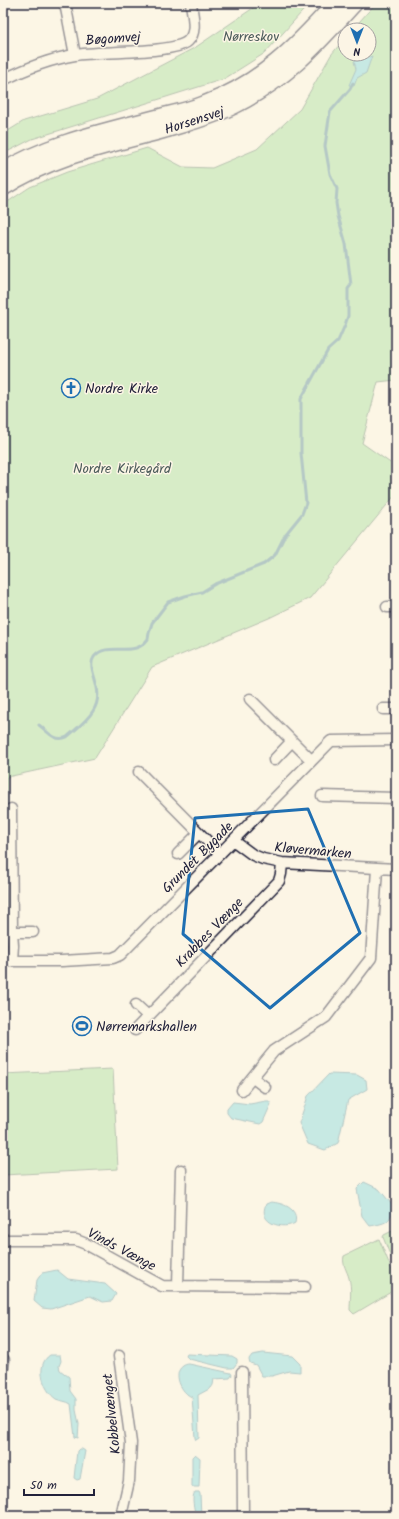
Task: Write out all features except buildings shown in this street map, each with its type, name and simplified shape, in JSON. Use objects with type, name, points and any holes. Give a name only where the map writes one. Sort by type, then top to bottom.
[{"type":"main road","name":"Horsensvej","points":[[3,171],[38,153],[70,142],[204,104],[240,87],[266,71],[287,54],[335,3]]},
{"type":"main road","name":"Horsensvej","points":[[3,188],[42,166],[73,155],[182,125],[233,107],[275,82],[297,65],[355,3]]},
{"type":"street","points":[[65,3],[75,55]]},
{"type":"street","name":"Bøgomvej","points":[[3,80],[22,71],[75,55],[172,48],[188,42],[193,34],[194,25],[191,3]]},
{"type":"street","points":[[250,699],[312,760]]},
{"type":"street","points":[[383,709],[396,709]]},
{"type":"street","name":"Grundet Bygade","points":[[8,961],[113,958],[120,955],[331,741],[396,740]]},
{"type":"street","points":[[274,760],[292,741]]},
{"type":"street","points":[[139,772],[220,854]]},
{"type":"street","points":[[322,796],[396,798]]},
{"type":"street","points":[[8,961],[13,945],[11,809]]},
{"type":"street","points":[[178,854],[199,833]]},
{"type":"street","name":"Kløvermarken","points":[[234,840],[253,855],[282,863],[396,869]]},
{"type":"street","name":"Krabbes Vænge","points":[[135,1030],[279,881],[282,863]]},
{"type":"street","points":[[242,1090],[274,1051],[326,1017],[371,958],[377,868]]},
{"type":"street","points":[[12,932],[33,932]]},
{"type":"street","points":[[136,1005],[148,1016]]},
{"type":"street","points":[[253,1078],[265,1087]]},
{"type":"street","name":"Vinds Vænge","points":[[178,1286],[181,1170]]},
{"type":"street","name":"Vinds Vænge","points":[[3,1240],[76,1240],[162,1286],[305,1287]]},
{"type":"street","name":"Kobbelvænget","points":[[119,1356],[131,1443],[129,1481],[121,1516]]},
{"type":"street","points":[[242,1372],[243,1516]]},
{"type":"highlighted area","points":[[308,809],[360,933],[270,1008],[183,934],[195,818]]},
{"type":"green space","name":"Nørreskov","points":[[255,3],[310,3],[265,53],[224,79],[32,139],[3,154],[3,134],[24,121],[97,99],[196,47],[256,6]]},
{"type":"green space","name":"Nordre Kirkegård","points":[[376,3],[396,3],[396,380],[378,382],[362,443],[396,467],[396,494],[310,598],[269,618],[152,667],[95,758],[7,777],[5,902],[3,906],[3,205],[30,187],[67,172],[147,148],[183,167],[212,168],[257,149],[300,109],[331,55],[337,48],[337,62],[377,62],[377,22],[359,22]]},
{"type":"green space","points":[[113,1069],[118,1169],[3,1175],[3,1074]]},
{"type":"green space","points":[[396,1229],[396,1270],[383,1237]]},
{"type":"green space","points":[[379,1239],[396,1280],[396,1289],[354,1314],[350,1310],[351,1294],[349,1278],[344,1265],[344,1256]]},
{"type":"water","points":[[354,62],[370,62],[366,73],[357,78],[354,86],[349,85],[356,69]]},
{"type":"water","points":[[329,1074],[357,1075],[366,1080],[367,1089],[348,1100],[338,1143],[325,1150],[308,1144],[299,1123],[308,1096]]},
{"type":"water","points":[[269,1101],[271,1104],[263,1122],[260,1124],[231,1118],[227,1113],[227,1109],[233,1102],[250,1104]]},
{"type":"water","points":[[364,1182],[379,1189],[393,1206],[391,1216],[384,1223],[370,1226],[362,1216],[357,1189]]},
{"type":"water","points":[[271,1202],[289,1207],[296,1218],[295,1223],[285,1226],[273,1224],[268,1221],[264,1211],[266,1204]]},
{"type":"water","points":[[57,1270],[68,1279],[105,1284],[116,1294],[112,1301],[103,1302],[90,1296],[51,1309],[42,1308],[34,1301],[37,1280],[42,1273]]},
{"type":"water","points":[[263,1353],[292,1356],[300,1364],[300,1372],[289,1371],[272,1376],[262,1376],[256,1365],[250,1363],[249,1359],[252,1355]]},
{"type":"water","points":[[187,1354],[232,1356],[237,1359],[237,1363],[233,1368],[227,1368],[189,1359],[186,1356]]},
{"type":"water","points":[[50,1355],[60,1355],[60,1370],[69,1377],[70,1391],[76,1399],[76,1410],[79,1424],[78,1438],[75,1437],[71,1404],[56,1399],[47,1390],[44,1384],[42,1377],[43,1365],[45,1359]]},
{"type":"water","points":[[189,1364],[231,1373],[232,1375],[230,1378],[214,1379],[211,1388],[198,1395],[199,1438],[196,1440],[192,1397],[188,1395],[181,1387],[178,1378],[180,1369],[184,1365]]},
{"type":"water","points":[[79,1449],[85,1451],[80,1479],[77,1480],[74,1478],[77,1451]]},
{"type":"water","points":[[195,1454],[200,1458],[199,1487],[192,1487],[192,1457]]},
{"type":"water","points":[[195,1492],[199,1492],[200,1494],[201,1516],[196,1516],[195,1513],[193,1500]]},
{"type":"waterway","points":[[39,725],[55,737],[67,737],[88,718],[97,703],[98,695],[92,662],[98,653],[108,649],[131,649],[139,647],[148,639],[152,623],[168,602],[202,592],[215,584],[264,564],[275,555],[285,535],[302,514],[306,503],[301,453],[301,399],[328,350],[338,341],[348,316],[348,289],[351,285],[346,244],[338,216],[336,203],[337,189],[330,174],[325,146],[330,112],[350,89],[353,83]]},
{"type":"place","name":"Nordre Kirke","points":[[71,388]]},
{"type":"place","name":"Nørremarkshallen","points":[[82,1026]]}]
